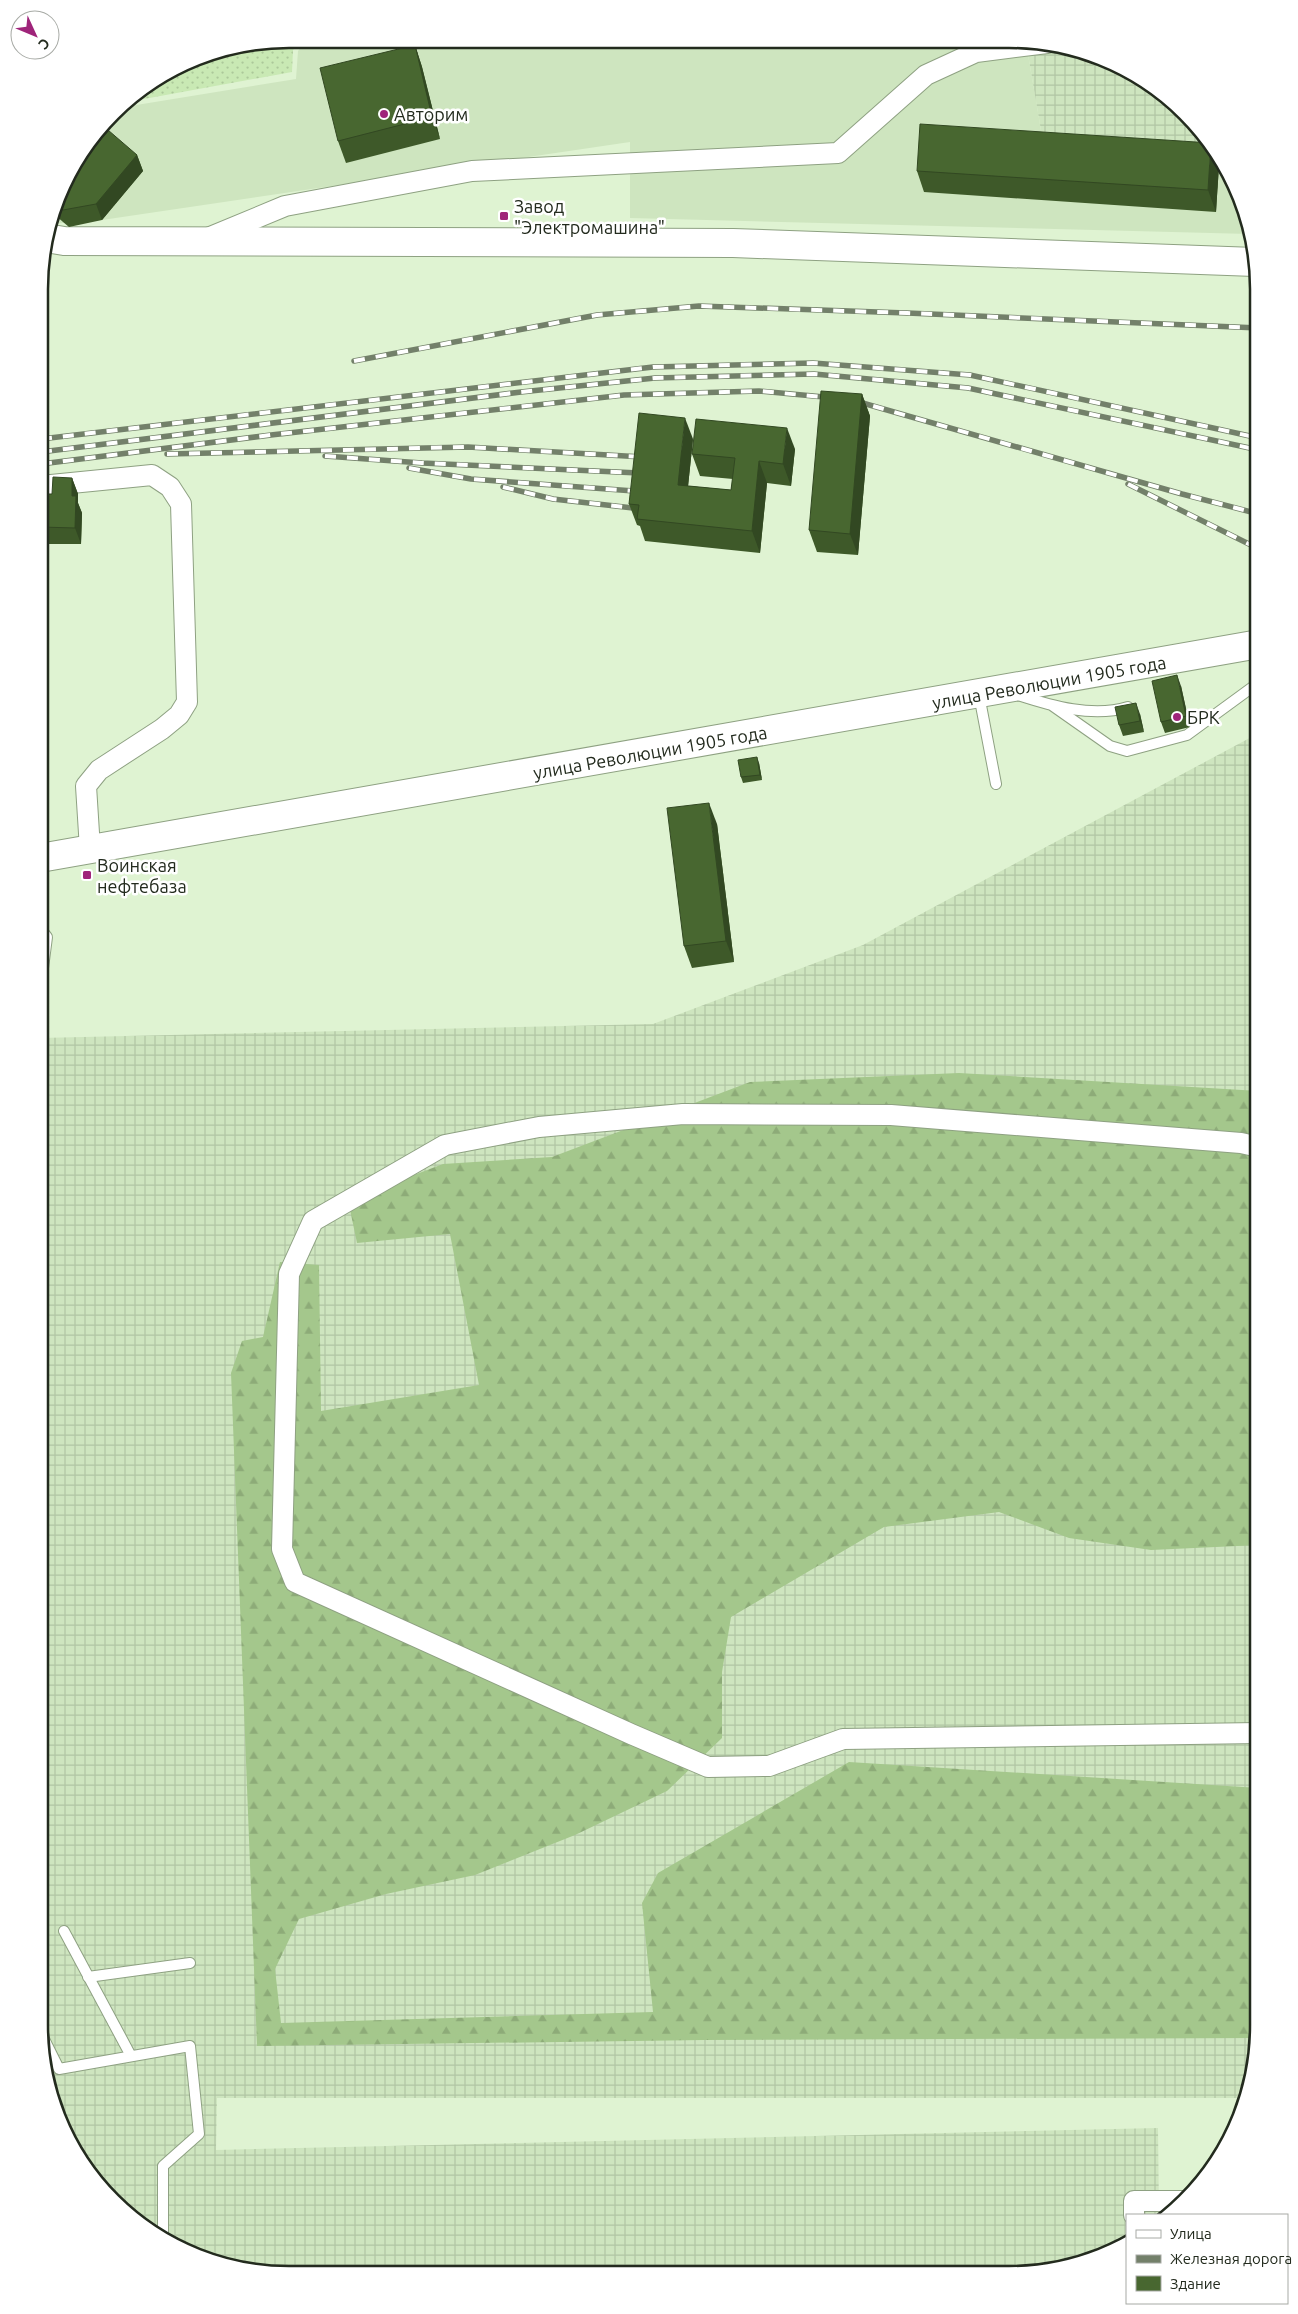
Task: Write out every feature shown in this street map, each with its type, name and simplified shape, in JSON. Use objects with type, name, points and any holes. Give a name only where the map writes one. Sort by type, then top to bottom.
[{"type":"main road","points":[[53,239],[64,241],[733,243],[1249,262]]},
{"type":"main road","name":"улица Революции 1905 года","points":[[48,857],[1250,646]]},
{"type":"street","points":[[204,240],[285,206],[472,171],[838,153],[926,75],[976,52],[1008,48]]},
{"type":"street","points":[[48,485],[152,475],[170,487],[182,504],[187,702],[179,715],[99,770],[86,786],[90,849]]},
{"type":"street","points":[[1250,1144],[1241,1142],[891,1115],[693,1114],[539,1127],[445,1145],[313,1220],[288,1274],[282,1548],[296,1582],[708,1767],[769,1766],[843,1739],[1250,1733]]},
{"type":"street","points":[[1134,2214],[1134,2201],[1175,2201]]},
{"type":"lane","points":[[1053,706],[1110,746],[1127,751],[1187,735],[1250,689]]},
{"type":"lane","points":[[996,784],[991,692],[1053,706],[1099,711],[1116,711],[1132,706]]},
{"type":"lane","points":[[64,1931],[131,2056]]},
{"type":"lane","points":[[88,1977],[190,1963]]},
{"type":"lane","points":[[49,2049],[59,2069],[190,2046],[199,2134],[163,2166],[163,2231]]},
{"type":"shaded area","points":[[272,48],[295,48],[293,50],[292,72],[138,100],[154,88],[182,72],[211,60],[241,52]]},
{"type":"shaded area","points":[[300,48],[1027,48],[1042,136],[1207,150],[1226,182],[1238,211],[1244,234],[630,218],[630,142],[102,220],[57,223],[72,182],[88,154],[107,129],[130,106],[296,79],[298,51]]},
{"type":"shaded area","points":[[1027,48],[1057,52],[1087,60],[1116,72],[1144,88],[1169,107],[1191,129],[1207,150],[1042,136]]},
{"type":"shaded area","points":[[1250,738],[1250,2042],[1246,2073],[1239,2098],[217,2098],[216,2150],[1158,2128],[1159,2214],[1126,2214],[1126,2236],[1117,2238],[1116,2242],[1087,2254],[1057,2262],[1026,2266],[272,2266],[241,2262],[211,2254],[182,2242],[154,2226],[129,2207],[107,2185],[88,2160],[72,2132],[60,2103],[52,2073],[48,2042],[48,1038],[653,1024],[863,945]]},
{"type":"green space","points":[[959,1073],[1250,1090],[1250,1545],[1151,1550],[1069,1538],[999,1512],[884,1527],[731,1617],[722,1672],[722,1738],[667,1791],[575,1835],[475,1875],[386,1894],[299,1919],[275,1969],[281,2023],[653,2012],[642,1903],[658,1873],[849,1762],[1250,1787],[1250,2038],[704,2040],[257,2046],[231,1373],[242,1341],[263,1337],[280,1262],[319,1265],[321,1411],[479,1385],[450,1234],[357,1243],[348,1200],[443,1164],[552,1157],[750,1082]]},
{"type":"building","name":"Авторим","points":[[403,48],[416,48],[432,117],[338,141],[320,68]]},
{"type":"building","points":[[920,124],[1201,142],[1210,154],[1208,190],[917,171]]},
{"type":"building","points":[[108,130],[137,155],[96,204],[63,210],[61,209],[72,182],[89,153]]},
{"type":"building","points":[[821,391],[862,394],[850,534],[809,530]]},
{"type":"building","points":[[639,413],[685,418],[678,485],[731,490],[735,458],[692,454],[696,419],[787,428],[783,464],[759,461],[752,531],[637,519],[639,505],[629,504]]},
{"type":"building","points":[[53,477],[72,478],[72,496],[76,496],[75,528],[48,527],[48,494],[52,494]]},
{"type":"building","points":[[1177,675],[1186,716],[1161,722],[1152,681]]},
{"type":"building","points":[[1136,703],[1140,721],[1119,725],[1115,707]]},
{"type":"building","points":[[757,757],[760,775],[741,777],[738,760]]},
{"type":"building","points":[[709,803],[726,941],[684,946],[667,808]]},
{"type":"railway","points":[[354,361],[597,315],[699,306],[1250,328]]},
{"type":"railway","points":[[48,438],[653,367],[813,363],[970,375],[1250,436]]},
{"type":"railway","points":[[48,451],[521,392],[655,378],[814,374],[968,388],[1250,448]]},
{"type":"railway","points":[[48,463],[271,435],[624,395],[759,391],[835,398]]},
{"type":"railway","points":[[852,400],[1250,512]]},
{"type":"railway","points":[[167,454],[468,447],[643,457]]},
{"type":"railway","points":[[325,456],[422,463],[639,473]]},
{"type":"railway","points":[[409,468],[471,479],[634,491]]},
{"type":"railway","points":[[1128,484],[1250,545]]},
{"type":"railway","points":[[503,487],[553,499],[633,508]]},
{"type":"place","name":"Авторим","points":[[384,114]]},
{"type":"place","name":"Завод \"Электромашина\"","points":[[504,216]]},
{"type":"place","name":"БРК","points":[[1177,717]]},
{"type":"place","name":"Воинская нефтебаза","points":[[87,875]]}]
